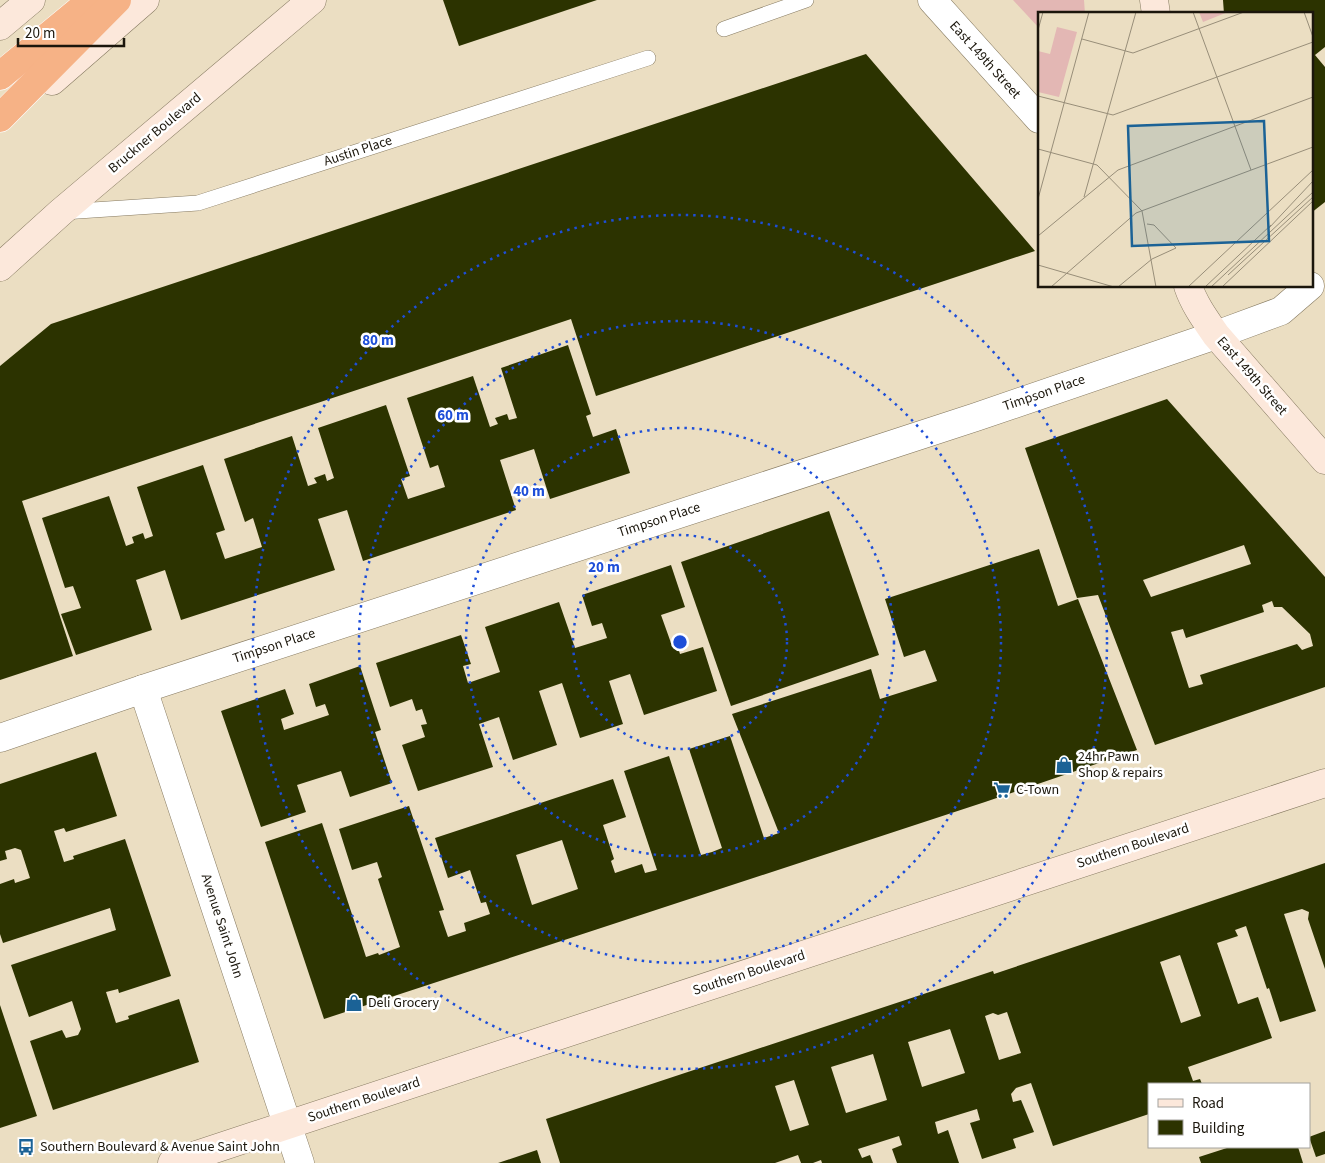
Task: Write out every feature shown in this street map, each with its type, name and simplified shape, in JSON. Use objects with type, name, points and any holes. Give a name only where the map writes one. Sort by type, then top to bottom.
[{"type":"highway","points":[[0,76],[92,0]]},
{"type":"highway","points":[[0,118],[118,0]]},
{"type":"main road","points":[[0,26],[31,0]]},
{"type":"main road","points":[[0,127],[145,0]]},
{"type":"main road","name":"Bruckner Boulevard","points":[[0,267],[61,212],[312,0]]},
{"type":"main road","name":"East 149th Street","points":[[1189,288],[1202,315],[1216,335],[1325,460]]},
{"type":"main road","name":"Southern Boulevard","points":[[172,1163],[1325,783]]},
{"type":"street","name":"East 149th Street","points":[[932,0],[1038,119]]},
{"type":"street","name":"Timpson Place","points":[[1312,285],[1325,274]]},
{"type":"street","name":"Timpson Place","points":[[0,738],[143,689],[957,423],[1216,335],[1280,311],[1309,288]]},
{"type":"street","name":"Avenue Saint John","points":[[143,689],[300,1163]]},
{"type":"lane","points":[[724,29],[806,0]]},
{"type":"lane","name":"Austin Place","points":[[61,212],[198,203],[648,58]]},
{"type":"shaded area","points":[[1013,0],[1084,0],[1085,12],[1038,12],[1038,27]]},
{"type":"building","points":[[443,0],[597,0],[459,46]]},
{"type":"building","points":[[1223,0],[1325,0],[1325,47],[1315,55],[1325,67],[1325,202],[1312,212],[1312,12],[1224,12]]},
{"type":"building","points":[[866,54],[1035,251],[596,396],[571,319],[22,501],[73,656],[0,680],[0,366],[51,324]]},
{"type":"building","points":[[568,345],[591,414],[586,416],[593,437],[616,429],[630,473],[550,499],[534,449],[500,460],[516,510],[363,561],[347,510],[318,519],[335,570],[181,620],[165,570],[136,580],[152,630],[76,655],[61,614],[81,608],[73,586],[65,588],[42,518],[109,496],[126,546],[134,543],[132,537],[143,533],[145,539],[153,536],[137,487],[203,465],[225,530],[216,533],[225,559],[262,547],[253,518],[245,522],[224,459],[292,436],[308,486],[317,483],[314,478],[325,474],[327,481],[334,478],[318,428],[386,405],[410,476],[401,479],[408,499],[445,487],[438,465],[430,468],[407,398],[473,376],[490,427],[498,424],[495,418],[507,414],[509,420],[517,418],[501,368]]},
{"type":"building","points":[[1167,399],[1325,577],[1325,687],[1155,745],[1098,595],[1077,598],[1025,448]],"holes":[[[1244,545],[1251,564],[1151,597],[1143,580]],[[1272,601],[1274,607],[1282,607],[1310,634],[1313,646],[1302,650],[1297,644],[1200,675],[1203,684],[1189,688],[1171,632],[1183,629],[1186,638],[1264,612],[1262,605]]]},
{"type":"building","points":[[829,511],[879,655],[731,706],[681,562]]},
{"type":"building","points":[[1039,549],[1058,606],[1078,599],[1137,750],[985,802],[324,1019],[265,842],[322,823],[366,957],[378,953],[379,955],[400,947],[378,879],[382,877],[377,862],[352,870],[339,829],[409,806],[444,910],[439,911],[448,937],[466,931],[464,923],[490,914],[486,902],[481,903],[470,870],[448,878],[435,838],[613,779],[626,817],[603,825],[614,859],[611,861],[615,873],[642,864],[645,873],[657,870],[624,771],[669,756],[701,855],[712,852],[722,848],[689,749],[730,736],[764,838],[779,833],[732,714],[871,669],[880,699],[937,681],[925,650],[904,657],[885,599]],"holes":[[[562,840],[578,889],[532,905],[516,855]]]},
{"type":"building","points":[[671,565],[685,607],[661,615],[671,643],[676,641],[680,654],[703,647],[717,691],[644,715],[630,674],[609,681],[623,724],[580,738],[562,683],[539,691],[557,745],[513,760],[499,717],[479,724],[493,767],[418,791],[402,745],[425,737],[421,725],[427,724],[422,709],[416,711],[412,699],[390,707],[376,663],[461,635],[471,664],[463,666],[468,683],[500,672],[485,627],[559,602],[575,648],[607,638],[602,623],[592,626],[582,595]]},
{"type":"building","points":[[360,666],[381,730],[375,732],[392,783],[350,797],[341,771],[297,785],[306,812],[261,827],[221,711],[285,689],[294,714],[281,719],[284,730],[329,715],[325,704],[316,707],[309,684]]},
{"type":"building","points":[[96,752],[117,816],[66,832],[64,828],[54,831],[64,862],[74,859],[73,856],[125,839],[171,976],[119,993],[118,989],[106,992],[116,1023],[129,1019],[128,1016],[179,999],[199,1062],[53,1110],[30,1041],[62,1030],[66,1038],[78,1035],[81,1029],[72,1001],[29,1017],[11,965],[116,930],[110,908],[3,943],[0,934],[0,884],[14,879],[15,883],[30,878],[21,850],[15,848],[5,851],[7,859],[0,861],[0,784]]},
{"type":"building","points":[[1325,863],[1325,969],[1308,919],[1309,912],[1302,909],[1284,914],[1316,1011],[1280,1022],[1246,926],[1235,930],[1238,936],[1217,943],[1238,1004],[1258,997],[1272,1038],[1188,1067],[1193,1081],[1200,1079],[1202,1083],[1148,1083],[1148,1114],[1053,1146],[1031,1083],[1016,1088],[1011,1094],[1013,1102],[1021,1100],[1034,1132],[1013,1139],[1016,1148],[982,1159],[970,1123],[980,1120],[977,1109],[935,1122],[938,1134],[948,1130],[959,1163],[897,1163],[892,1149],[902,1145],[899,1136],[858,1149],[862,1158],[870,1155],[873,1163],[822,1163],[821,1160],[813,1163],[801,1163],[798,1155],[775,1163],[560,1163],[546,1119],[993,971],[994,974]],"holes":[[[1180,955],[1201,1016],[1181,1023],[1160,962]],[[1007,1012],[1021,1053],[999,1060],[985,1016],[993,1013],[998,1015]],[[950,1029],[965,1073],[922,1087],[908,1042]],[[873,1054],[887,1100],[846,1113],[831,1067]],[[794,1080],[809,1125],[790,1131],[775,1086]]]},
{"type":"building","points":[[0,1005],[37,1116],[0,1128]]},
{"type":"building","points":[[1325,1131],[1325,1154],[1316,1157],[1310,1137]]},
{"type":"building","points":[[1227,1148],[1298,1148],[1303,1163],[1201,1163],[1199,1157]]},
{"type":"building","points":[[537,1150],[541,1163],[498,1163]]},
{"type":"place","name":"24hr Pawn Shop & repairs","points":[[1064,765]]},
{"type":"place","name":"C-Town","points":[[1002,790]]},
{"type":"place","name":"Deli Grocery","points":[[354,1003]]},
{"type":"place","name":"Southern Boulevard & Avenue Saint John","points":[[26,1147]]}]
